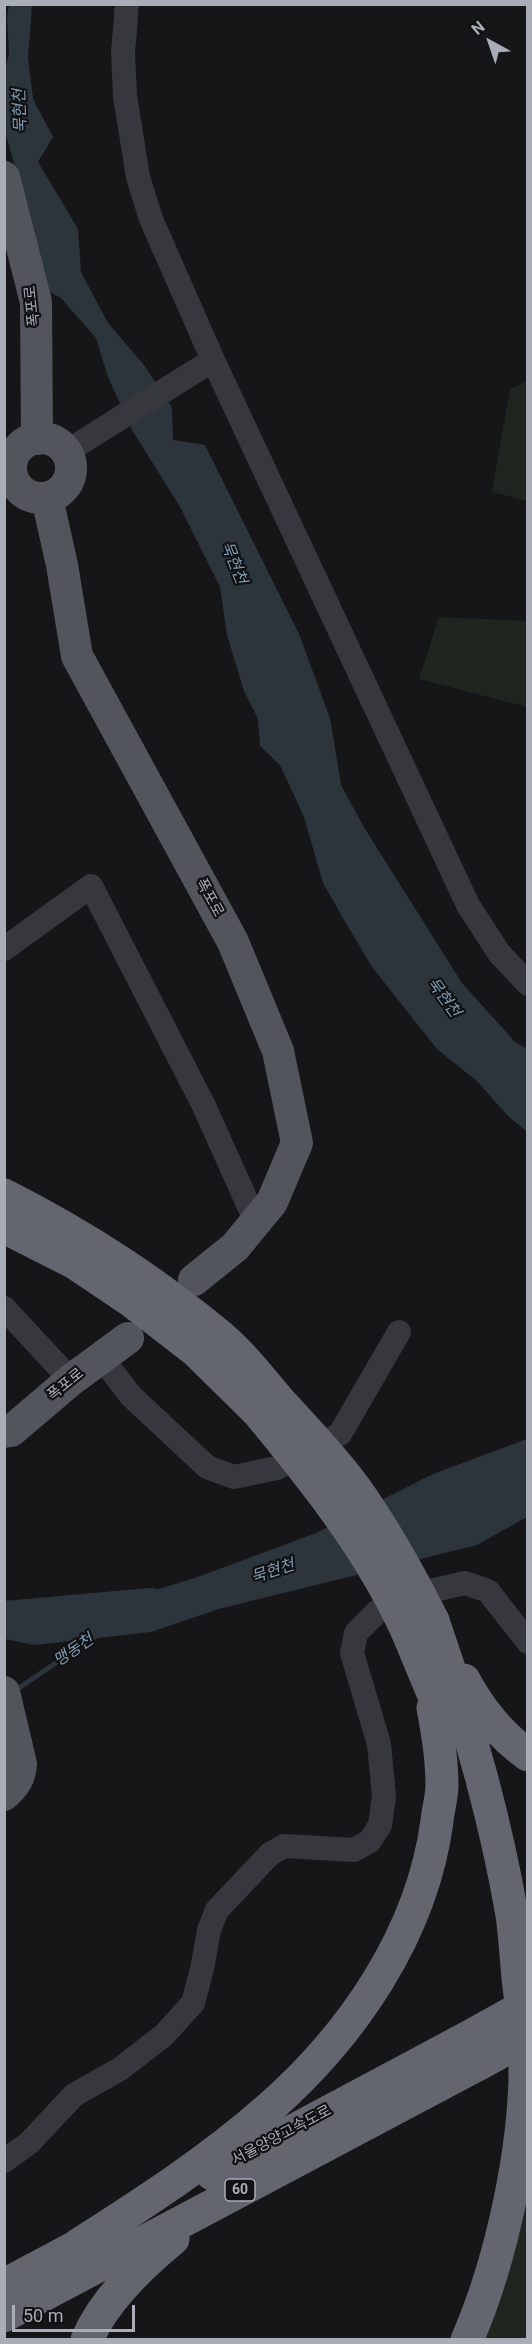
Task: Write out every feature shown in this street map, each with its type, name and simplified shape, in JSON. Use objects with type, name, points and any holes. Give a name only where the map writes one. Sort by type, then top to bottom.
[{"type":"highway","points":[[4,1195],[67,1228],[150,1284],[221,1337],[267,1405]]},
{"type":"highway","points":[[4,1227],[75,1263],[130,1300],[323,1448],[354,1487],[411,1577],[439,1741],[442,1787],[435,1842],[416,1904],[382,1975],[357,2011],[298,2081],[268,2109],[156,2195],[78,2245]]},
{"type":"highway","points":[[420,1626],[496,1729],[528,1755]]},
{"type":"highway","points":[[420,1626],[460,1699],[500,1857],[512,1916],[525,2057],[519,2142],[509,2203],[488,2283],[467,2340]]},
{"type":"highway","points":[[427,1679],[446,1722],[478,1831],[494,1937],[504,2073],[504,2119],[488,2211],[449,2340]]},
{"type":"highway","name":"서울양양고속도로","points":[[4,2285],[528,2004]]},
{"type":"highway","name":"서울양양고속도로","points":[[4,2316],[528,2037]]},
{"type":"highway","points":[[87,2340],[94,2325],[141,2268],[172,2241],[263,2178]]},
{"type":"main road","name":"폭포로","points":[[4,177],[36,302],[38,439]]},
{"type":"main road","points":[[48,439],[66,452],[70,464],[70,475],[65,486],[57,493],[47,498],[37,498],[23,493],[16,485],[11,475],[11,465],[17,450],[25,443],[48,439]]},
{"type":"main road","name":"폭포로","points":[[47,498],[62,565],[77,656],[233,942],[278,1051],[297,1143],[272,1202],[235,1247],[194,1280]]},
{"type":"main road","name":"폭포로","points":[[4,1432],[11,1431],[71,1380],[128,1338]]},
{"type":"main road","points":[[4,1692],[21,1764],[20,1775],[15,1786],[4,1795]]},
{"type":"street","points":[[127,4],[123,53],[124,96],[138,177],[151,219],[213,360],[468,904],[499,953],[528,984]]},
{"type":"street","points":[[66,452],[213,360]]},
{"type":"street","points":[[4,949],[91,886],[204,1106],[256,1222]]},
{"type":"street","points":[[4,1308],[71,1380]]},
{"type":"street","points":[[102,1358],[131,1396],[207,1467],[234,1476],[277,1468],[340,1434],[399,1332]]},
{"type":"street","points":[[4,2162],[29,2143],[74,2095],[120,2069],[164,2035],[193,2002],[209,1930],[217,1910],[270,1854],[284,1846],[354,1850],[370,1841],[380,1825],[384,1796],[379,1744],[352,1653],[356,1633],[377,1612],[434,1590],[465,1582],[488,1592],[528,1642]]},
{"type":"shaded area","points":[[527,381],[527,501],[492,492],[510,389]]},
{"type":"shaded area","points":[[439,617],[527,621],[527,707],[419,679]]},
{"type":"shaded area","points":[[527,2196],[527,2339],[482,2340],[511,2266]]},
{"type":"water","points":[[9,5],[32,5],[28,58],[33,99],[53,137],[38,162],[78,229],[81,272],[108,323],[144,365],[172,408],[173,440],[205,445],[299,634],[330,718],[341,785],[365,829],[462,983],[515,1042],[527,1049],[527,1132],[507,1115],[478,1082],[437,1049],[372,967],[323,883],[304,817],[280,765],[260,746],[258,719],[244,691],[227,635],[220,587],[179,505],[132,430],[108,377],[96,338],[61,298],[46,290],[37,243],[5,132],[4,73],[9,54],[7,17]]},
{"type":"water","points":[[527,1439],[527,1517],[477,1545],[219,1609],[151,1632],[34,1645],[5,1639],[4,1610],[18,1611],[43,1607],[102,1611],[135,1596],[195,1578],[316,1533],[433,1474]]},
{"type":"waterway","name":"묵현천","points":[[4,1616],[151,1603]]},
{"type":"waterway","name":"맹동천","points":[[13,1692],[97,1635]]}]
